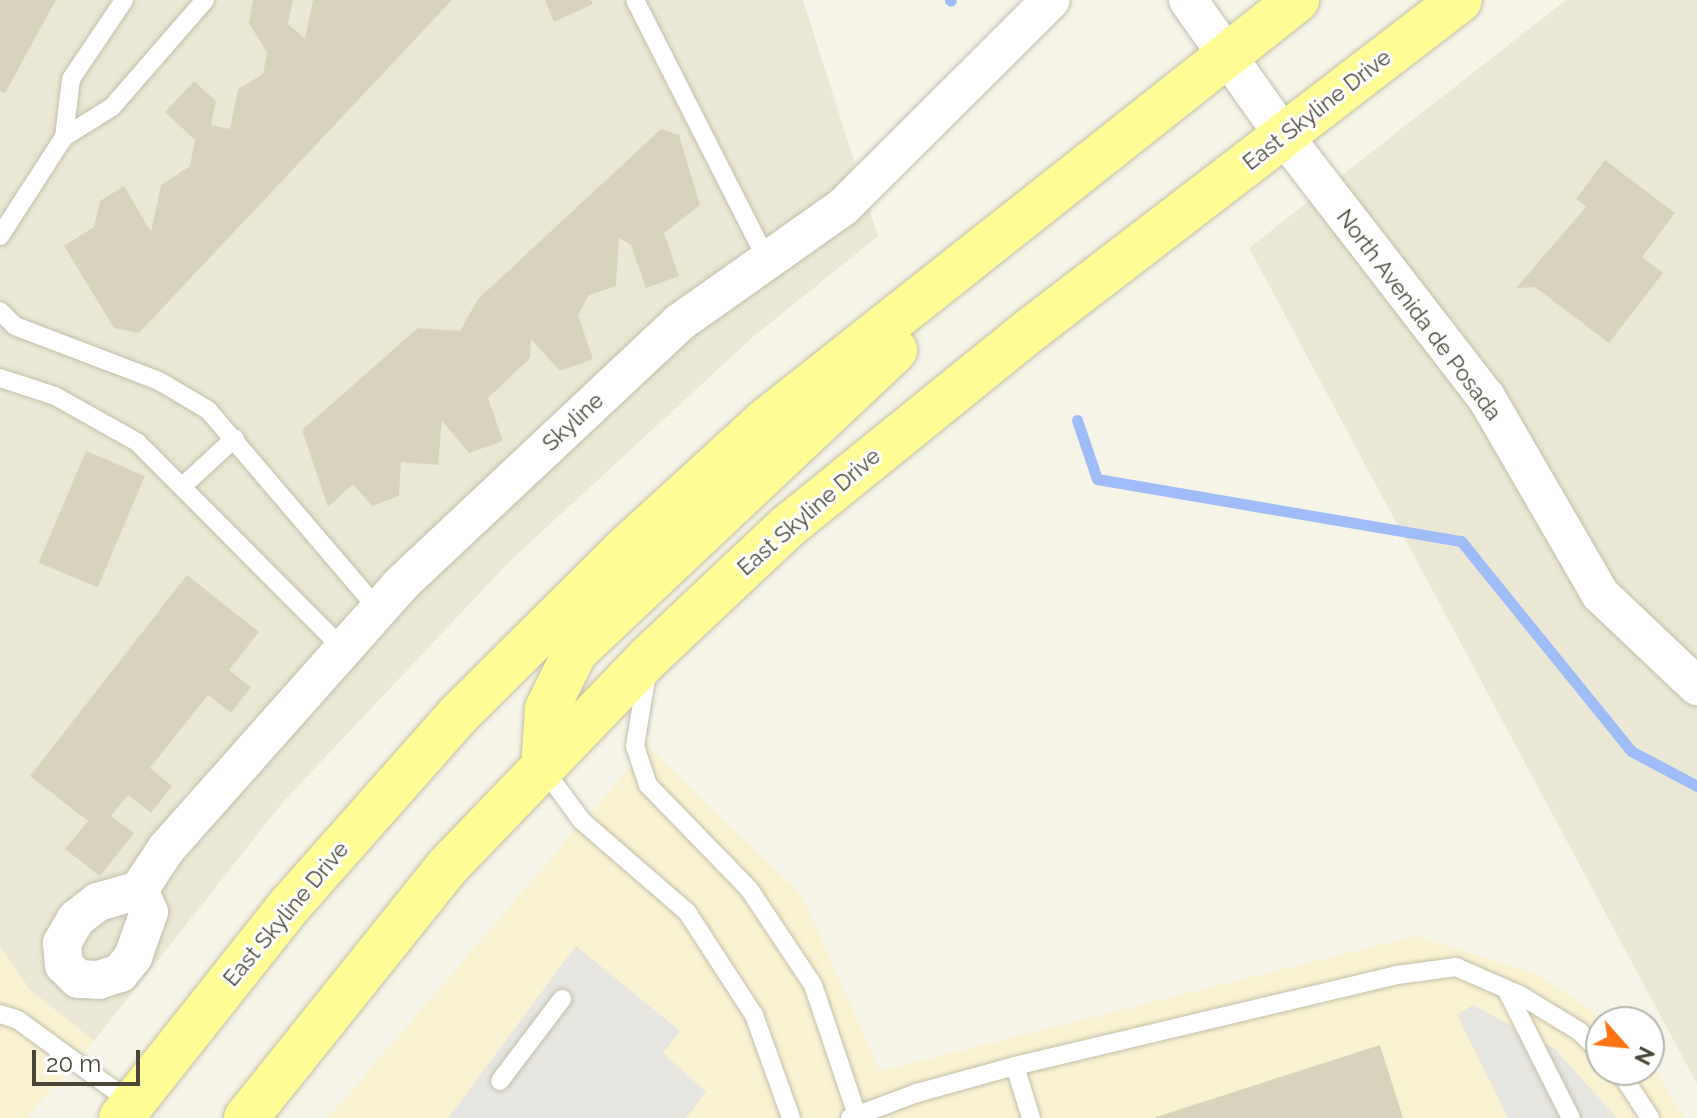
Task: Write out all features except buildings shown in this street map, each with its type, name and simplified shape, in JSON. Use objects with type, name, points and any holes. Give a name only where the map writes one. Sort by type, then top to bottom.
[{"type":"main road","name":"East Skyline Drive","points":[[126,1111],[290,905],[457,716],[764,422],[1297,0]]},
{"type":"main road","name":"East Skyline Drive","points":[[246,1118],[447,867],[649,657],[787,527],[911,424],[1460,0]]},
{"type":"main road","points":[[543,768],[547,709],[575,652],[910,336],[1026,212]]},
{"type":"street","name":"Skyline","points":[[139,890],[166,849],[378,609],[680,322],[843,207],[1051,0]]},
{"type":"street","name":"North Avenida de Posada","points":[[1188,0],[1284,136],[1486,397],[1600,594],[1697,686]]},
{"type":"lane","points":[[64,137],[71,79],[124,0]]},
{"type":"lane","points":[[0,236],[64,137],[112,107],[205,0]]},
{"type":"lane","points":[[635,0],[767,260]]},
{"type":"lane","points":[[0,311],[15,326],[159,381],[208,410],[378,609]]},
{"type":"lane","points":[[0,378],[55,396],[137,442],[184,485],[343,649]]},
{"type":"lane","points":[[184,485],[235,438]]},
{"type":"lane","points":[[649,657],[635,746],[648,785],[749,889],[813,985],[854,1117],[1015,1066],[1397,975],[1456,967],[1506,989],[1585,1037]]},
{"type":"lane","points":[[543,768],[582,821],[687,912],[754,1015],[791,1118]]},
{"type":"lane","points":[[1506,989],[1571,1118]]},
{"type":"lane","points":[[500,1081],[562,999]]},
{"type":"lane","points":[[0,1014],[18,1020],[126,1111]]},
{"type":"lane","points":[[1015,1066],[1031,1118]]},
{"type":"lane","points":[[1629,1086],[1650,1118]]},
{"type":"shaded area","points":[[0,0],[803,0],[878,236],[753,337],[511,560],[283,802],[94,1041],[30,990],[0,947]]},
{"type":"shaded area","points":[[1566,0],[1697,0],[1697,1084],[1665,1024],[1665,1006],[1655,1006],[1249,248]]},
{"type":"shaded area","points":[[648,746],[802,896],[880,1071],[1415,936],[1535,973],[1585,1007],[1585,1086],[1665,1086],[1684,1118],[328,1118]]},
{"type":"shaded area","points":[[576,946],[680,1031],[663,1053],[706,1092],[686,1118],[448,1118]]},
{"type":"shaded area","points":[[0,947],[30,990],[94,1041],[27,1118],[0,1118]]},
{"type":"shaded area","points":[[1473,1005],[1555,1049],[1585,1086],[1617,1118],[1508,1118],[1457,1015]]},
{"type":"waterway","points":[[1077,420],[1097,479],[1461,541],[1631,751],[1697,786]]}]
